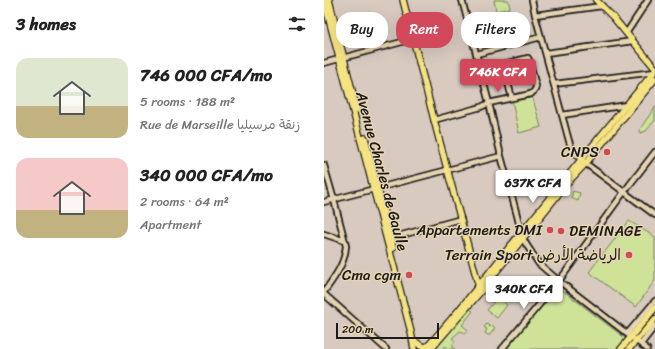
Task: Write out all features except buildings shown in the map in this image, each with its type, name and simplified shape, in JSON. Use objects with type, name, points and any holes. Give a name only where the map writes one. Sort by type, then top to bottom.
[{"type":"main road","name":"Avenue Charles de Gaulle","points":[[324,0],[342,58]]},
{"type":"main road","name":"Avenue Charles de Gaulle","points":[[329,0],[414,349]]},
{"type":"main road","points":[[403,0],[406,12]]},
{"type":"main road","points":[[596,0],[633,40],[655,73]]},
{"type":"main road","points":[[415,48],[447,171],[480,288]]},
{"type":"main road","points":[[416,342],[421,346],[428,348],[568,182],[627,104],[655,73]]},
{"type":"main road","points":[[584,161],[655,73]]},
{"type":"main road","name":"Avenue Charles de Gaulle","points":[[388,238],[417,349]]},
{"type":"main road","points":[[629,349],[655,308]]},
{"type":"main road","points":[[621,349],[655,319]]},
{"type":"street","points":[[462,0],[477,54],[522,236],[539,264],[647,349]]},
{"type":"street","points":[[532,0],[570,145],[577,155],[584,161],[655,215]]},
{"type":"street","points":[[626,32],[648,1],[655,1]]},
{"type":"street","points":[[535,15],[602,6]]},
{"type":"street","points":[[477,54],[541,37]]},
{"type":"street","points":[[546,53],[633,40]]},
{"type":"street","points":[[324,63],[396,44]]},
{"type":"street","points":[[434,120],[481,107],[489,103],[531,94],[535,90],[536,86],[528,58],[504,64],[503,66],[512,98]]},
{"type":"street","points":[[554,84],[655,73]]},
{"type":"street","points":[[562,115],[627,104]]},
{"type":"street","points":[[502,349],[559,281],[655,152]]},
{"type":"street","points":[[324,202],[501,156]]},
{"type":"street","points":[[324,165],[346,246],[344,258],[333,280],[324,293],[386,349]]},
{"type":"street","points":[[388,238],[461,219]]},
{"type":"street","points":[[324,234],[345,241]]},
{"type":"street","points":[[634,339],[655,301]]},
{"type":"street","points":[[634,339],[655,326]]},
{"type":"green space","points":[[494,0],[508,0],[510,8],[496,11]]},
{"type":"green space","points":[[532,96],[541,127],[519,133],[512,101]]},
{"type":"green space","points":[[655,107],[655,120],[646,131],[640,133],[640,129]]},
{"type":"green space","points":[[573,191],[580,193],[578,201],[571,198]]},
{"type":"green space","name":"Terrain Sport الرياضة الأرض","points":[[629,221],[655,237],[655,280],[636,307],[589,272]]},
{"type":"green space","points":[[558,287],[625,338],[617,349],[505,349]]},
{"type":"green space","points":[[498,297],[507,305],[497,318],[487,310]]},
{"type":"green space","points":[[469,308],[473,311],[462,325],[468,330],[466,333],[460,331],[452,338],[455,341],[452,345],[455,349],[449,349],[445,346],[443,349],[436,349]]},
{"type":"green space","points":[[487,324],[490,327],[492,325],[495,328],[490,335],[485,333],[487,329],[484,327]]},
{"type":"place","name":"CNPS","points":[[607,152]]},
{"type":"place","name":"Appartements DMI","points":[[550,230]]},
{"type":"place","name":"DEMINAGE","points":[[561,231]]},
{"type":"place","name":"Terrain Sport الرياضة الأرض","points":[[629,255]]},
{"type":"place","name":"Cma cgm","points":[[409,275]]}]
